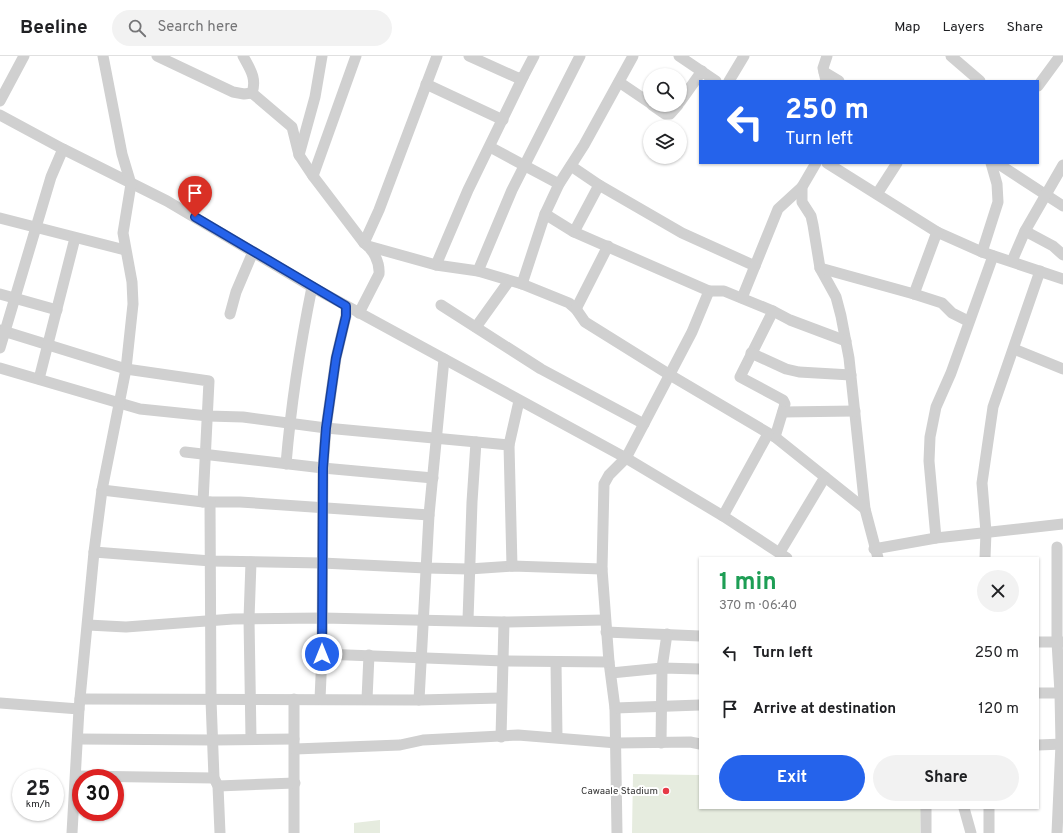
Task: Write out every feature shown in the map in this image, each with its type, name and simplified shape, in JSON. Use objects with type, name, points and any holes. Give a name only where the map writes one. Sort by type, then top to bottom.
[{"type":"street","points":[[0,101],[24,56]]},
{"type":"street","points":[[77,769],[80,704],[94,552],[102,490],[126,369],[133,304],[131,275],[125,250],[123,233],[131,184],[122,154],[103,56]]},
{"type":"street","points":[[157,56],[233,92],[252,93],[292,127],[300,155],[313,176],[366,244],[380,267],[379,274],[359,313]]},
{"type":"street","points":[[243,56],[253,75],[254,85],[252,93]]},
{"type":"street","points":[[300,155],[315,97],[322,56]]},
{"type":"street","points":[[313,176],[356,56]]},
{"type":"street","points":[[366,244],[437,56]]},
{"type":"street","points":[[469,56],[514,78],[523,76]]},
{"type":"street","points":[[436,265],[468,190],[534,56]]},
{"type":"street","points":[[478,271],[524,164],[580,56]]},
{"type":"street","points":[[522,284],[545,214],[559,184],[571,166],[633,56]]},
{"type":"street","points":[[679,56],[715,80]]},
{"type":"street","points":[[730,80],[744,56]]},
{"type":"street","points":[[827,56],[823,68],[825,76],[836,80]]},
{"type":"street","points":[[952,56],[979,80]]},
{"type":"street","points":[[1039,85],[1060,56]]},
{"type":"street","points":[[687,92],[702,71]]},
{"type":"street","points":[[619,82],[643,98]]},
{"type":"street","points":[[426,84],[503,120]]},
{"type":"street","points":[[663,112],[666,114],[670,114],[672,112]]},
{"type":"street","points":[[0,115],[63,149],[167,201],[312,287],[626,458],[723,516],[778,554],[825,477]]},
{"type":"street","points":[[490,147],[559,184]]},
{"type":"street","points":[[0,348],[3,330],[51,177],[63,149]]},
{"type":"street","points":[[742,298],[778,209],[802,187],[815,164]]},
{"type":"street","points":[[829,164],[937,232],[988,254],[1063,279]]},
{"type":"street","points":[[877,194],[896,164]]},
{"type":"street","points":[[936,538],[930,470],[930,437],[936,407],[951,373],[988,254],[998,202],[997,184],[991,164]]},
{"type":"street","points":[[998,164],[1063,206]]},
{"type":"street","points":[[1012,261],[1025,231],[1063,165]]},
{"type":"street","points":[[571,166],[599,185],[682,233],[755,266]]},
{"type":"street","points":[[574,232],[599,185]]},
{"type":"street","points":[[802,187],[802,202],[811,216],[820,268],[836,298],[846,341],[865,509],[876,553],[936,538],[1063,524]]},
{"type":"street","points":[[545,214],[574,232],[709,291],[724,291],[790,320],[846,341]]},
{"type":"street","points":[[0,218],[125,250]]},
{"type":"street","points":[[1025,231],[1053,246],[1063,255]]},
{"type":"street","points":[[914,294],[937,232]]},
{"type":"street","points":[[39,379],[75,238]]},
{"type":"street","points":[[366,244],[436,265],[478,271],[522,284],[569,303],[576,309],[585,322],[670,376],[771,436],[865,509]]},
{"type":"street","points":[[576,309],[608,246]]},
{"type":"street","points":[[230,314],[236,292],[253,252]]},
{"type":"street","points":[[820,268],[942,303],[952,313],[968,321]]},
{"type":"street","points":[[985,557],[986,532],[983,474],[993,407],[1014,349],[1024,313],[1040,271]]},
{"type":"street","points":[[476,327],[509,281]]},
{"type":"street","points":[[286,464],[289,422],[298,353],[312,287]]},
{"type":"street","points":[[617,833],[617,742],[615,708],[604,620],[602,569],[604,484],[609,475],[626,458],[692,332],[709,291]]},
{"type":"street","points":[[0,294],[57,310]]},
{"type":"street","points":[[441,305],[541,369],[644,424]]},
{"type":"street","points":[[320,699],[324,509],[323,468],[326,428],[336,358],[346,316],[346,306]]},
{"type":"street","points":[[723,516],[771,436],[783,412],[785,404],[783,400],[740,377],[772,311]]},
{"type":"street","points":[[3,330],[126,369],[208,380],[210,382],[205,454],[206,502],[211,561],[211,700],[220,833]]},
{"type":"street","points":[[1014,349],[1063,370]]},
{"type":"street","points":[[751,353],[786,369],[799,372],[850,375]]},
{"type":"street","points":[[419,700],[435,438],[444,359]]},
{"type":"street","points":[[0,368],[140,409],[208,416],[243,417],[326,428],[509,445]]},
{"type":"street","points":[[512,566],[509,445],[519,401]]},
{"type":"street","points":[[783,412],[855,411]]},
{"type":"street","points":[[468,620],[469,569],[476,442]]},
{"type":"street","points":[[185,452],[323,468],[433,478]]},
{"type":"street","points":[[102,490],[206,502],[240,502],[324,509],[430,515]]},
{"type":"street","points":[[1057,833],[1062,744],[1058,547]]},
{"type":"street","points":[[94,552],[211,561],[322,563],[469,569],[512,566],[602,569]]},
{"type":"street","points":[[251,562],[249,619],[251,738]]},
{"type":"street","points":[[88,626],[126,627],[249,619],[322,618],[423,621],[468,620],[504,622],[604,620]]},
{"type":"street","points":[[501,736],[504,622]]},
{"type":"street","points":[[606,632],[699,636]]},
{"type":"street","points":[[661,742],[662,668],[667,634]]},
{"type":"street","points":[[1039,642],[1060,642]]},
{"type":"street","points":[[322,654],[369,655],[421,659],[556,662],[610,668],[699,669]]},
{"type":"street","points":[[367,699],[369,655]]},
{"type":"street","points":[[556,662],[557,737]]},
{"type":"street","points":[[1039,693],[1062,693]]},
{"type":"street","points":[[0,703],[80,704],[250,699],[419,700],[501,698]]},
{"type":"street","points":[[294,699],[294,833]]},
{"type":"street","points":[[615,708],[661,708],[699,705]]},
{"type":"street","points":[[79,739],[214,740],[251,738],[294,744],[400,745],[423,740],[534,735],[617,742],[690,742],[699,744]]},
{"type":"street","points":[[1039,745],[1062,744]]},
{"type":"street","points":[[124,778],[216,782],[295,783]]},
{"type":"street","points":[[926,809],[926,833]]},
{"type":"street","points":[[964,809],[971,833]]},
{"type":"street","points":[[989,809],[989,833]]},
{"type":"street","points":[[72,833],[73,821]]},
{"type":"shaded area","name":"Cawaale Stadium","points":[[633,774],[699,775],[699,809],[921,809],[920,833],[632,833]]},
{"type":"shaded area","points":[[380,820],[380,833],[354,833],[354,823]]},
{"type":"place","name":"Cawaale Stadium","points":[[666,791]]},
{"type":"route","points":[[195,217],[346,306],[346,316],[336,358],[326,428],[323,468],[324,509],[322,563],[322,654]]}]
